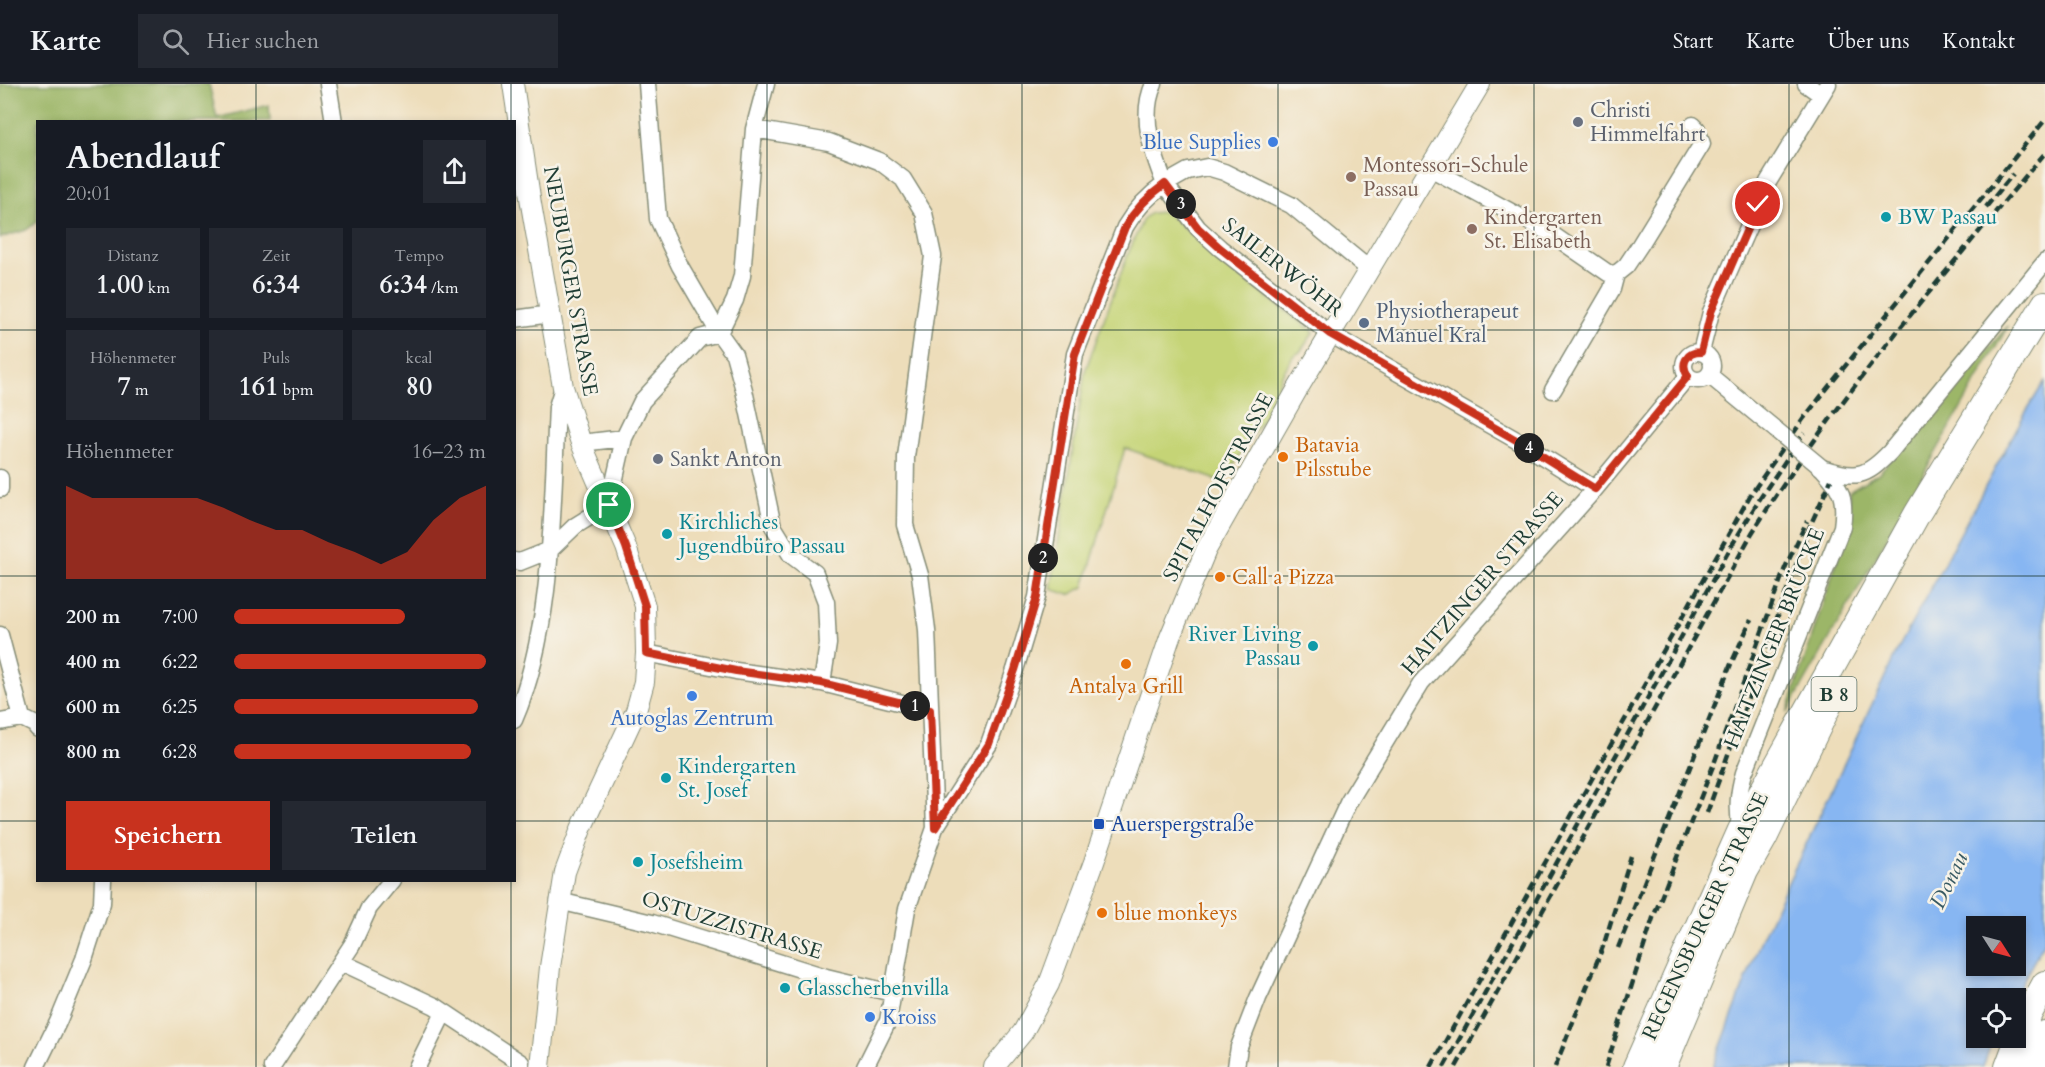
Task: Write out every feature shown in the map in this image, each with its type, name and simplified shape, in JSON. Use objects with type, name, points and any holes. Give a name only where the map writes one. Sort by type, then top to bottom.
[{"type":"main road","name":"REGENSBURGER STRASSE","points":[[1636,1067],[1741,830],[1917,514],[2045,304]]},
{"type":"main road","name":"REGENSBURGER STRASSE","points":[[1663,1067],[1745,871],[1764,838],[1875,611],[1917,514]]},
{"type":"main road","name":"B 8","points":[[1741,830],[1745,871]]},
{"type":"main road","points":[[2008,1067],[2026,1019],[2045,984]]},
{"type":"main road","points":[[2033,1067],[2045,1034]]},
{"type":"street","points":[[328,84],[334,120]]},
{"type":"street","name":"NEUBURGER STRASSE","points":[[513,84],[562,387],[581,443],[626,547],[645,606],[644,682],[636,711],[580,829],[565,872],[550,967],[540,1067]]},
{"type":"street","points":[[647,84],[658,219],[680,266],[719,333],[734,354],[773,526],[791,555],[815,573],[826,602],[828,644],[822,683]]},
{"type":"street","points":[[516,561],[520,562],[550,550],[575,526],[609,505],[624,438],[642,401],[700,338],[719,333],[735,300],[742,276],[754,129],[766,84]]},
{"type":"street","name":"SAILERWÖHR","points":[[1154,84],[1148,113],[1154,157],[1165,184],[1198,228],[1220,248],[1330,334],[1518,441],[1595,489]]},
{"type":"street","name":"SPITALHOFSTRASSE","points":[[994,1067],[1023,1032],[1048,984],[1094,862],[1170,637],[1193,579],[1220,523],[1480,84]]},
{"type":"street","points":[[1701,352],[1711,312],[1768,182],[1824,89],[1806,84]]},
{"type":"street","points":[[1553,390],[1612,289],[1616,274],[1626,266],[1640,245],[1702,144],[1698,129],[1693,125]]},
{"type":"street","points":[[754,129],[829,142],[879,161],[903,179],[924,213],[933,256],[906,457],[905,525],[920,575],[927,630],[935,828]]},
{"type":"street","points":[[865,1067],[888,1020],[907,909],[935,828],[989,744],[1037,597],[1075,354],[1125,227],[1134,212],[1148,196],[1165,184],[1188,171],[1207,167],[1224,172],[1291,205],[1370,270]]},
{"type":"street","points":[[1430,168],[1550,233],[1608,273],[1616,274]]},
{"type":"street","name":"HAITZINGER BRÜCKE","points":[[1822,468],[1856,476],[1876,467],[2045,262]]},
{"type":"street","points":[[516,318],[551,314]]},
{"type":"street","points":[[1701,352],[1711,361],[1711,377],[1701,380],[1688,376],[1684,368],[1686,359],[1692,353],[1701,352]]},
{"type":"street","name":"HAITZINGER STRASSE","points":[[1236,1067],[1239,1047],[1258,998],[1348,803],[1421,683],[1595,489],[1688,376]]},
{"type":"street","name":"HAITZINGER BRÜCKE","points":[[1711,377],[1822,468],[1838,484],[1845,507],[1842,527],[1744,773],[1738,795],[1741,830]]},
{"type":"street","points":[[516,716],[523,700],[535,656],[550,550],[556,407],[562,387]]},
{"type":"street","points":[[581,443],[624,438]]},
{"type":"street","points":[[0,478],[0,489]]},
{"type":"street","points":[[0,635],[22,718]]},
{"type":"street","points":[[646,653],[736,671],[822,683],[930,710]]},
{"type":"street","points":[[0,722],[22,718],[36,726]]},
{"type":"street","points":[[36,1067],[58,1022],[84,959],[102,903],[103,882]]},
{"type":"street","points":[[272,1067],[352,945],[369,908],[390,882]]},
{"type":"street","name":"OSTUZZISTRASSE","points":[[559,901],[652,923],[826,977],[892,993]]},
{"type":"street","points":[[341,962],[444,1012],[521,1063],[521,1067]]},
{"type":"street","points":[[417,1067],[444,1012]]},
{"type":"green space","points":[[0,84],[209,84],[217,118],[269,105],[270,120],[36,120],[36,223],[26,230],[0,238]]},
{"type":"green space","points":[[1163,212],[1173,218],[1232,271],[1314,332],[1300,352],[1293,356],[1281,377],[1270,407],[1223,482],[1125,448],[1084,587],[1069,595],[1051,589],[1085,371],[1143,219],[1151,213]]},
{"type":"green space","points":[[2008,326],[1787,713],[1849,524],[1849,491],[1879,473]]},
{"type":"water","name":"Donau","points":[[2045,381],[2045,941],[2026,975],[2026,916],[1966,916],[1966,976],[2026,976],[2019,988],[1966,988],[1966,1048],[1990,1048],[1983,1067],[1713,1067],[1760,942],[1898,649],[2024,415]]},
{"type":"railway","points":[[1431,1067],[1751,494],[1833,381],[2045,120]]},
{"type":"railway","points":[[1456,1067],[1752,533],[1819,434],[1892,338],[2045,153]]},
{"type":"railway","points":[[1986,207],[2013,174]]},
{"type":"railway","points":[[1444,1067],[1732,545],[1804,433]]},
{"type":"railway","points":[[1707,813],[1810,526],[1831,480]]},
{"type":"railway","points":[[1606,1067],[1653,918],[1715,761],[1785,568],[1807,521]]},
{"type":"railway","points":[[1618,948],[1731,664],[1751,620]]},
{"type":"railway","points":[[1555,1067],[1604,944],[1631,856]]},
{"type":"place","name":"Christi Himmelfahrt","points":[[1578,122]]},
{"type":"place","name":"Blue Supplies","points":[[1273,142]]},
{"type":"place","name":"Montessori-Schule Passau","points":[[1351,177]]},
{"type":"place","name":"BW Passau","points":[[1886,217]]},
{"type":"place","name":"Kindergarten St. Elisabeth","points":[[1472,229]]},
{"type":"place","name":"Physiotherapeut Manuel Kral","points":[[1364,323]]},
{"type":"place","name":"Batavia Pilsstube","points":[[1283,457]]},
{"type":"place","name":"Sankt Anton","points":[[658,459]]},
{"type":"place","name":"Kirchliches Jugendbüro Passau","points":[[667,534]]},
{"type":"place","name":"Call a Pizza","points":[[1220,577]]},
{"type":"place","name":"River Living Passau","points":[[1313,646]]},
{"type":"place","name":"Antalya Grill","points":[[1126,664]]},
{"type":"place","name":"Autoglas Zentrum","points":[[692,696]]},
{"type":"place","name":"Kindergarten St. Josef","points":[[666,778]]},
{"type":"place","name":"Auerspergstraße","points":[[1099,824]]},
{"type":"place","name":"Josefsheim","points":[[638,862]]},
{"type":"place","name":"blue monkeys","points":[[1102,913]]},
{"type":"place","name":"Glasscherbenvilla","points":[[785,988]]},
{"type":"place","name":"Kroiss","points":[[870,1017]]},
{"type":"route","points":[[609,505],[626,547],[645,606],[646,653],[736,671],[822,683],[930,710],[935,828],[989,744],[1015,670],[1037,597],[1075,354],[1125,227],[1148,196],[1165,184],[1198,228],[1220,248],[1330,334],[1518,441],[1595,489],[1688,376],[1684,363],[1692,353],[1701,352],[1711,312],[1758,204]]}]
